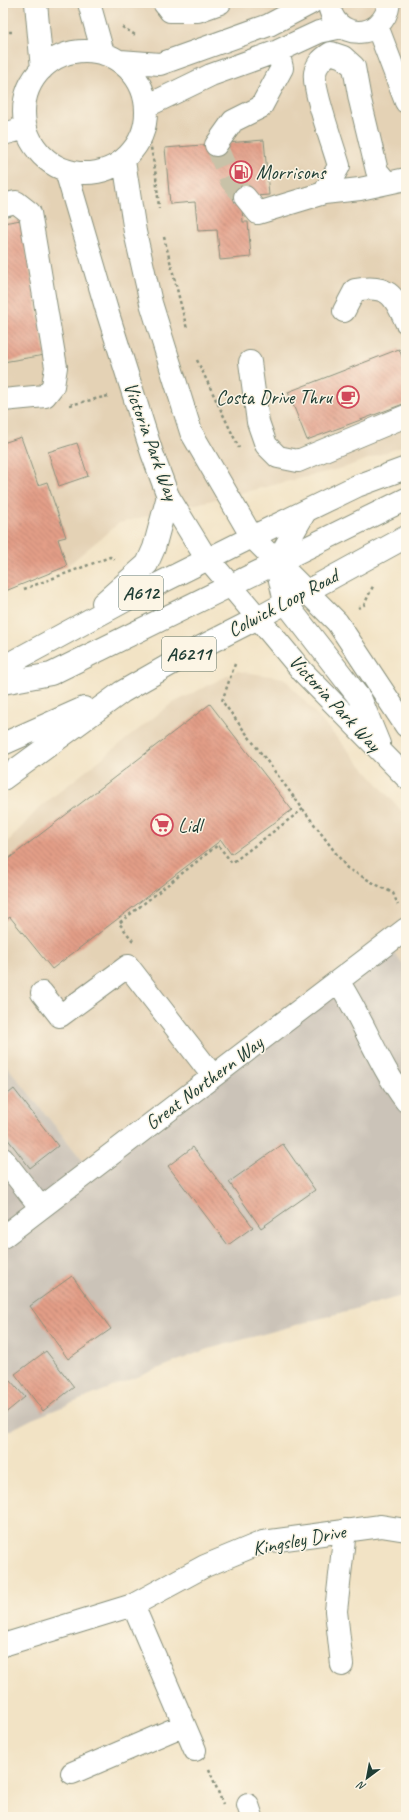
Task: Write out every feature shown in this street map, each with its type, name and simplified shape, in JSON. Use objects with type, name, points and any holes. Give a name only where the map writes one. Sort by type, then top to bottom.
[{"type":"street","points":[[36,3],[42,69]]},
{"type":"street","points":[[89,3],[112,57],[139,81],[147,106],[146,124],[139,144],[124,161],[96,173],[66,171],[50,163],[37,151],[26,128],[24,114],[25,100],[31,83],[42,69],[60,56],[81,51],[112,57],[160,64],[269,25],[311,3]]},
{"type":"street","points":[[164,3],[170,11],[198,11],[220,3]]},
{"type":"street","points":[[329,3],[329,10],[334,20],[351,32],[363,32],[377,26],[383,20],[388,11],[389,3]]},
{"type":"street","points":[[377,26],[406,102]]},
{"type":"street","points":[[147,106],[211,75],[278,50],[319,32],[342,27]]},
{"type":"street","points":[[216,145],[233,121],[261,108],[282,68],[278,50]]},
{"type":"street","points":[[324,193],[339,166],[317,92],[314,74],[320,61],[331,53],[343,57],[354,67],[360,100],[377,171],[396,181]]},
{"type":"street","points":[[3,134],[26,128]]},
{"type":"street","name":"Victoria Park Way","points":[[124,161],[135,232],[151,303],[191,432],[252,537],[337,622],[406,726]]},
{"type":"street","name":"Victoria Park Way","points":[[66,171],[108,314],[152,453],[168,496],[208,559],[231,587],[303,672],[406,777]]},
{"type":"street","points":[[245,197],[258,213],[324,193],[360,189],[396,181]]},
{"type":"street","points":[[3,204],[16,202],[30,212],[56,367],[53,386],[45,396],[3,400]]},
{"type":"street","points":[[344,311],[355,290],[370,287],[386,291],[398,304],[406,322]]},
{"type":"street","points":[[250,362],[258,422],[266,445],[278,457],[298,461],[406,416]]},
{"type":"street","name":"A612","points":[[3,667],[130,598],[252,537],[357,486],[406,468]]},
{"type":"street","points":[[75,628],[147,564],[154,548],[168,496]]},
{"type":"street","points":[[3,683],[51,674],[231,587],[276,562],[406,499]]},
{"type":"street","points":[[305,512],[276,562],[285,602],[361,700],[382,753]]},
{"type":"street","name":"Colwick Loop Road","points":[[3,779],[122,692],[199,648],[258,618],[406,537]]},
{"type":"street","points":[[3,744],[122,692]]},
{"type":"street","name":"Great Northern Way","points":[[3,1237],[338,981],[403,920]]},
{"type":"street","points":[[42,993],[60,1016],[128,966],[213,1076]]},
{"type":"street","points":[[338,981],[357,1013],[380,1061],[406,1101]]},
{"type":"street","points":[[3,1160],[41,1208]]},
{"type":"street","name":"Kingsley Drive","points":[[3,1645],[133,1605],[206,1566],[263,1542],[380,1526],[406,1530]]},
{"type":"street","points":[[342,1665],[336,1611],[344,1530]]},
{"type":"street","points":[[133,1605],[195,1750]]},
{"type":"street","points":[[72,1773],[184,1725]]},
{"type":"path","points":[[24,589],[110,557],[121,561]]},
{"type":"path","points":[[235,664],[222,701],[347,868],[394,893],[403,920]]},
{"type":"path","points":[[135,944],[119,923],[218,845],[232,863],[304,809]]},
{"type":"path","points":[[195,1750],[204,1758],[225,1810]]},
{"type":"shaded area","points":[[3,3],[406,3],[406,445],[346,467],[119,523],[67,566],[3,593]]},
{"type":"shaded area","points":[[237,671],[284,678],[406,816],[406,968],[389,945],[91,1171],[3,1061],[3,847],[40,807],[171,704]]},
{"type":"shaded area","points":[[389,945],[406,968],[406,1295],[205,1350],[32,1419],[3,1434],[3,1061],[91,1171]]},
{"type":"building","points":[[264,140],[269,195],[241,197],[243,222],[248,222],[251,257],[220,260],[217,230],[198,231],[195,202],[170,204],[165,148]]},
{"type":"building","points":[[21,220],[45,355],[3,362],[3,223]]},
{"type":"building","name":"Costa Drive Thru","points":[[399,349],[406,366],[406,403],[307,440],[288,392]]},
{"type":"building","points":[[21,437],[38,485],[47,482],[66,537],[58,539],[67,566],[3,592],[3,443]]},
{"type":"building","points":[[77,443],[88,476],[59,486],[48,452]]},
{"type":"building","name":"Lidl","points":[[210,704],[292,810],[231,854],[221,840],[52,969],[10,917],[3,922],[3,863]]},
{"type":"building","points":[[14,1089],[58,1146],[30,1168],[3,1133],[3,1098]]},
{"type":"building","points":[[283,1144],[315,1190],[261,1228],[229,1182]]},
{"type":"building","points":[[193,1147],[253,1227],[228,1245],[168,1166]]},
{"type":"building","points":[[72,1276],[111,1329],[68,1359],[30,1306]]},
{"type":"building","points":[[46,1351],[74,1387],[43,1411],[15,1374]]},
{"type":"building","points":[[3,1372],[25,1397],[3,1415]]},
{"type":"tunnel","points":[[216,145],[231,181],[245,197]]},
{"type":"place","name":"Morrisons","points":[[241,172]]},
{"type":"place","name":"Costa Drive Thru","points":[[348,397]]},
{"type":"place","name":"Lidl","points":[[162,825]]}]
